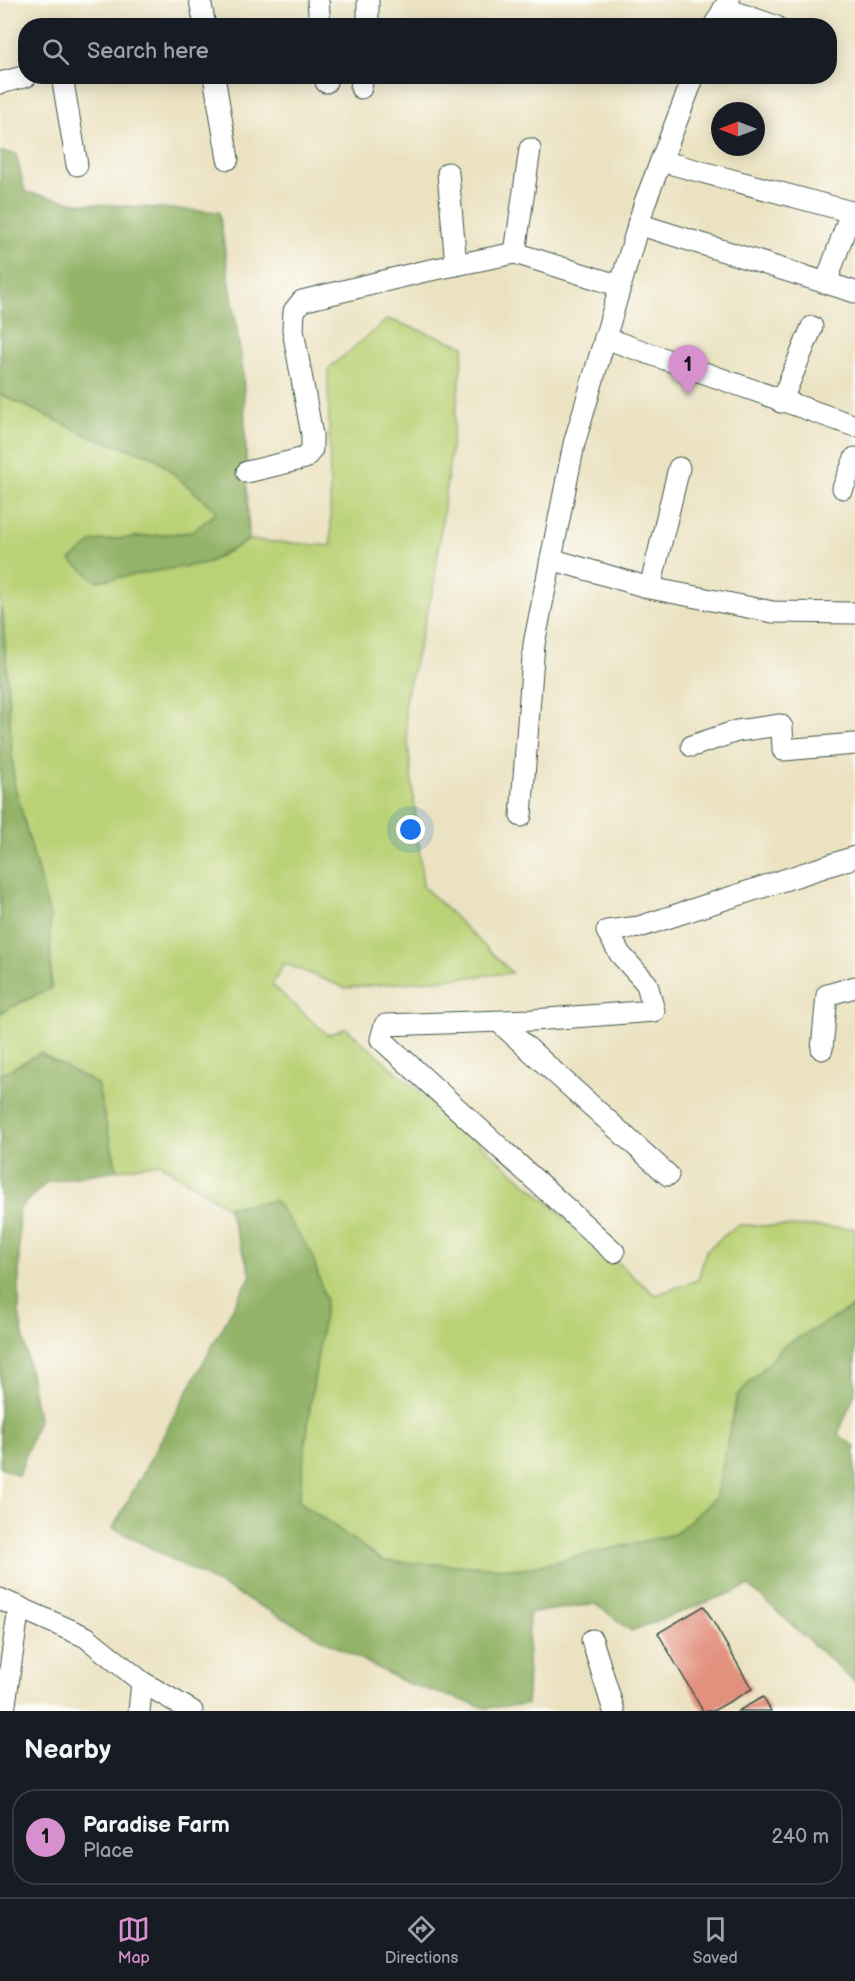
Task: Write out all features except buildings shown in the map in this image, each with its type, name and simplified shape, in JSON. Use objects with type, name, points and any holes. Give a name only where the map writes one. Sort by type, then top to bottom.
[{"type":"street","points":[[200,0],[203,18]]},
{"type":"street","points":[[318,0],[319,18]]},
{"type":"street","points":[[368,0],[368,18]]},
{"type":"street","points":[[722,11],[747,18]]},
{"type":"street","points":[[0,83],[18,78]]},
{"type":"street","points":[[63,84],[77,165]]},
{"type":"street","points":[[215,84],[228,159]]},
{"type":"street","points":[[521,816],[534,644],[574,444],[638,224],[691,84]]},
{"type":"street","points":[[515,253],[530,149]]},
{"type":"street","points":[[661,161],[853,213],[826,283]]},
{"type":"street","points":[[448,173],[456,265]]},
{"type":"street","points":[[638,224],[855,292]]},
{"type":"street","points":[[247,472],[304,458],[312,449],[312,435],[293,330],[294,311],[302,302],[515,253],[620,286]]},
{"type":"street","points":[[781,402],[812,327]]},
{"type":"street","points":[[605,338],[781,402],[855,426]]},
{"type":"street","points":[[843,488],[855,458]]},
{"type":"street","points":[[650,588],[679,468]]},
{"type":"street","points":[[551,559],[650,588],[773,612],[855,613]]},
{"type":"street","points":[[692,746],[737,731],[780,725],[783,750],[855,744]]},
{"type":"street","points":[[615,1252],[381,1039],[385,1024],[499,1022],[654,1011],[646,984],[620,954],[607,931],[639,927],[855,857]]},
{"type":"street","points":[[822,1049],[827,995],[855,987]]},
{"type":"street","points":[[499,1022],[668,1175]]},
{"type":"street","points":[[4,1711],[10,1603],[86,1637],[142,1682],[192,1711]]},
{"type":"street","points":[[592,1640],[614,1711]]},
{"type":"street","points":[[139,1711],[142,1682]]},
{"type":"green space","points":[[0,152],[16,154],[25,192],[77,203],[219,212],[243,370],[249,540],[207,563],[97,581],[70,560],[94,541],[192,532],[217,512],[153,456],[94,438],[0,394]]},
{"type":"green space","points":[[388,319],[464,346],[434,585],[404,705],[423,886],[512,973],[345,988],[284,963],[272,985],[328,1035],[346,1028],[655,1295],[698,1280],[706,1251],[737,1225],[855,1228],[855,1306],[785,1345],[737,1396],[716,1497],[675,1534],[523,1569],[383,1561],[299,1501],[310,1407],[275,1201],[227,1207],[159,1163],[117,1170],[96,1084],[0,1075],[0,1013],[51,987],[50,917],[14,783],[3,614],[0,608],[0,394],[94,438],[153,456],[218,512],[192,532],[94,541],[207,563],[249,540],[331,546],[328,369]]},
{"type":"green space","points":[[0,608],[3,614],[14,783],[50,917],[51,988],[0,1013]]},
{"type":"green space","points":[[40,1053],[97,1084],[117,1170],[47,1182],[19,1209],[19,1313],[38,1419],[19,1476],[0,1466],[0,1075]]},
{"type":"green space","points":[[275,1201],[311,1252],[326,1301],[299,1501],[383,1561],[523,1569],[675,1534],[716,1497],[737,1396],[785,1345],[855,1306],[855,1393],[838,1434],[855,1447],[855,1682],[749,1586],[631,1631],[596,1604],[529,1613],[527,1704],[486,1708],[404,1682],[113,1528],[251,1275],[227,1207]]},
{"type":"place","name":"Paradise Farm","points":[[688,395]]}]
